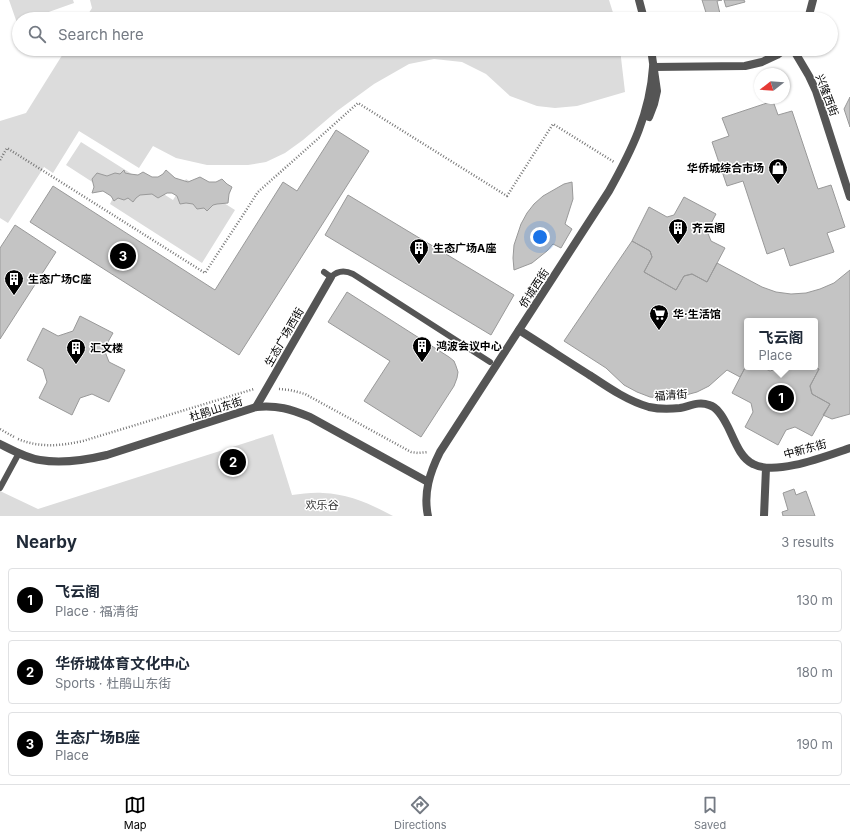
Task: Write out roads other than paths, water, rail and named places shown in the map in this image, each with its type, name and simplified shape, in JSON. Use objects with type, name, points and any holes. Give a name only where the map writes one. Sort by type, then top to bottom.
[{"type":"street","points":[[639,0],[642,12]]},
{"type":"street","points":[[810,12],[813,0]]},
{"type":"street","name":"侨城西街","points":[[428,516],[426,500],[428,482],[440,452],[609,191],[633,145],[650,98],[653,67],[652,56]]},
{"type":"street","points":[[653,67],[746,66],[762,62],[775,56]]},
{"type":"street","name":"兴隆西街","points":[[797,56],[816,91],[850,197]]},
{"type":"street","name":"生态广场西街","points":[[256,407],[327,275]]},
{"type":"street","name":"福清街","points":[[519,330],[618,393],[635,402],[651,408],[678,408],[701,403],[711,405],[718,410],[722,416],[743,455],[753,464],[766,468]]},
{"type":"street","name":"杜鹃山东街","points":[[0,444],[18,453],[40,460],[63,462],[86,460],[107,455],[256,407],[280,407],[310,417],[428,482]]},
{"type":"street","name":"中新东街","points":[[766,468],[784,467],[802,463],[850,448]]},
{"type":"street","points":[[764,516],[766,468]]},
{"type":"lane","points":[[327,275],[341,271],[353,274],[490,362]]},
{"type":"lane","points":[[0,488],[18,453]]},
{"type":"place","name":"华侨城综合市场","points":[[778,185]]},
{"type":"place","name":"齐云阁","points":[[678,245]]},
{"type":"place","name":"生态广场B座","points":[[123,256]]},
{"type":"place","name":"生态广场A座","points":[[419,265]]},
{"type":"place","name":"生态广场C座","points":[[14,296]]},
{"type":"place","name":"华·生活馆","points":[[659,331]]},
{"type":"place","name":"鸿波会议中心","points":[[422,363]]},
{"type":"place","name":"汇文楼","points":[[76,365]]},
{"type":"place","name":"飞云阁","points":[[781,398]]},
{"type":"place","name":"华侨城体育文化中心","points":[[233,462]]},
{"type":"park label","name":"欢乐谷","points":[[322,505]]}]
